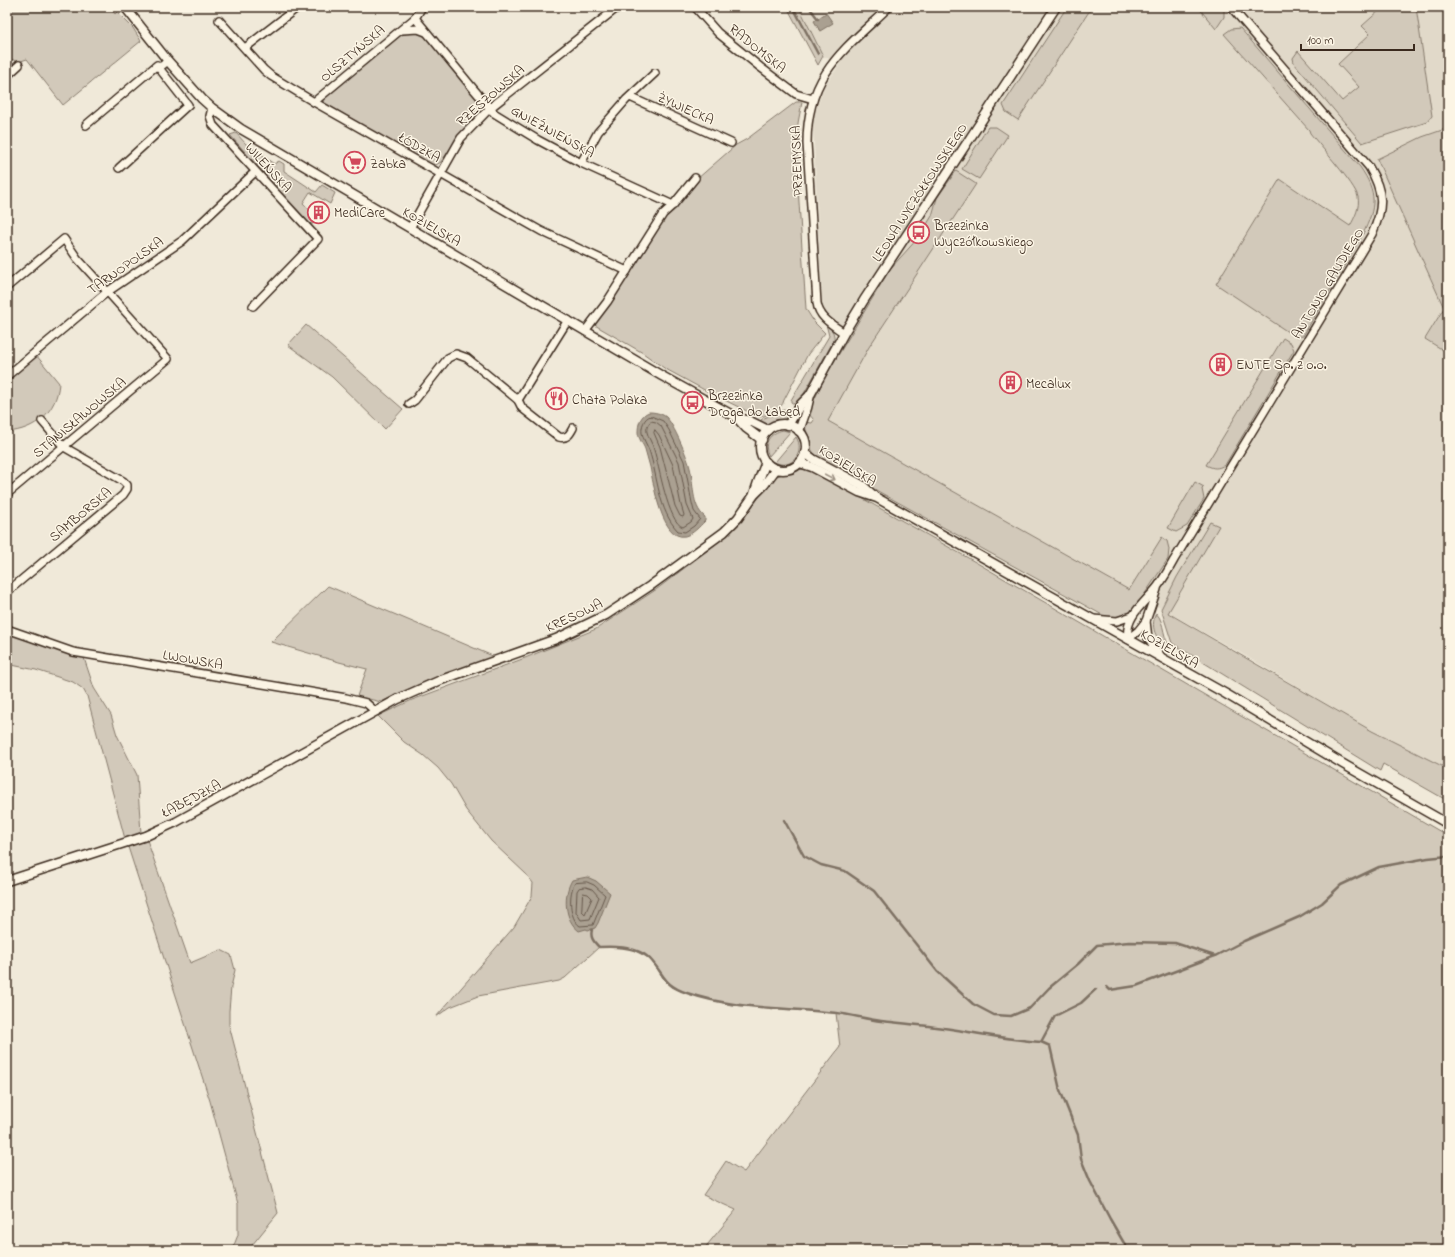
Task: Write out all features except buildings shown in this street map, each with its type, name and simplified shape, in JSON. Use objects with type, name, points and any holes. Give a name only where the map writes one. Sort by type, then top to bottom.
[{"type":"street","name":"KOZIELSKA","points":[[124,7],[168,61],[202,99],[241,129],[736,417],[750,421],[768,430]]},
{"type":"street","points":[[245,48],[298,7]]},
{"type":"street","name":"OLSZTYŃSKA","points":[[314,102],[415,18],[422,7]]},
{"type":"street","name":"RZESZOWSKA","points":[[410,228],[461,138],[490,108],[618,7]]},
{"type":"street","name":"RADOMSKA","points":[[694,7],[724,38],[760,67],[796,94],[813,99]]},
{"type":"street","name":"PRZEMYSKA","points":[[844,333],[822,316],[818,309],[807,138],[808,122],[818,84],[825,72],[834,60],[889,7]]},
{"type":"street","name":"LEONA WYCZÓŁKOWSKIEGO","points":[[788,425],[801,404],[810,395],[864,300],[1056,7]]},
{"type":"street","name":"ANTONIO GAUDIEGO","points":[[1158,587],[1145,599],[1132,616],[1127,628],[1128,639],[1138,632],[1146,620],[1158,587],[1372,234],[1380,212],[1381,196],[1379,186],[1369,167],[1231,7]]},
{"type":"street","name":"GNIEŹNIEŃSKA","points":[[415,18],[490,108],[506,121],[581,163],[673,205]]},
{"type":"street","name":"ŁÓDZKA","points":[[219,20],[271,76],[541,231],[627,271]]},
{"type":"street","points":[[399,31],[418,29],[427,33]]},
{"type":"street","points":[[159,68],[168,61]]},
{"type":"street","points":[[7,76],[19,65]]},
{"type":"street","points":[[86,125],[156,65],[188,105],[119,168]]},
{"type":"street","name":"ŻYWIECKA","points":[[581,163],[598,132],[630,97],[655,73]]},
{"type":"street","name":"ŻYWIECKA","points":[[630,97],[731,143]]},
{"type":"street","name":"WILEŃSKA","points":[[212,108],[210,116],[213,125],[318,239],[253,306]]},
{"type":"street","name":"TARNOPOLSKA","points":[[7,376],[107,292],[182,241],[256,172]]},
{"type":"street","points":[[585,330],[607,302],[663,214],[673,205],[695,178]]},
{"type":"street","points":[[7,287],[64,239],[77,258],[107,292]]},
{"type":"street","name":"STANISŁAWOWSKA","points":[[7,494],[168,359],[107,292]]},
{"type":"street","points":[[518,400],[568,320]]},
{"type":"street","points":[[409,404],[414,400],[448,358],[452,355],[460,355],[467,358],[518,400],[522,408],[559,437],[565,438],[573,428]]},
{"type":"street","name":"LEONA WYCZÓŁKOWSKIEGO","points":[[799,430],[808,408],[810,395]]},
{"type":"street","name":"KOZIELSKA","points":[[736,417],[746,428],[762,440]]},
{"type":"street","points":[[42,421],[64,447]]},
{"type":"street","points":[[778,425],[788,425],[799,430],[805,439],[805,453],[800,463],[791,469],[776,469],[766,462],[761,452],[762,440],[768,430],[778,425]]},
{"type":"street","name":"SAMBORSKA","points":[[7,592],[123,495],[127,489],[127,485],[123,481],[64,447]]},
{"type":"street","name":"KOZIELSKA","points":[[805,453],[862,485],[877,498],[1226,694],[1343,764],[1448,824]]},
{"type":"street","name":"KRESOWA","points":[[754,495],[766,462]]},
{"type":"street","name":"KOZIELSKA","points":[[800,463],[812,467],[858,492],[877,498]]},
{"type":"street","name":"KRESOWA","points":[[375,711],[422,688],[556,639],[606,615],[650,586],[724,532],[738,518],[754,495],[776,469]]},
{"type":"street","points":[[1093,619],[1117,621],[1132,616]]},
{"type":"street","name":"ANTONIO GAUDIEGO","points":[[1146,620],[1148,638],[1162,658]]},
{"type":"street","name":"LWOWSKA","points":[[7,629],[73,652],[346,698],[366,703],[375,711]]},
{"type":"street","name":"ŁABĘDZKA","points":[[7,881],[146,836],[176,822],[375,711]]},
{"type":"shaded area","points":[[7,7],[112,7],[110,8],[115,14],[117,12],[133,28],[141,41],[63,105],[27,59],[18,62],[7,57],[10,54],[7,49]]},
{"type":"shaded area","points":[[787,7],[799,7],[823,56],[818,65]]},
{"type":"shaded area","points":[[799,7],[1448,7],[1448,128],[1422,137],[1406,221],[1444,308],[1425,339],[1448,353],[1448,769],[1372,731],[1244,655],[828,421],[838,403],[845,331],[826,315],[822,304],[813,124],[815,112],[825,85],[840,64],[823,56]]},
{"type":"shaded area","points":[[1067,7],[1092,7],[1018,120],[1006,112],[1003,105]]},
{"type":"shaded area","points":[[1198,7],[1222,7],[1224,10],[1224,17],[1216,29]]},
{"type":"shaded area","points":[[1381,7],[1416,7],[1432,116],[1427,122],[1362,143],[1294,63],[1293,58],[1298,51],[1342,101],[1359,87],[1338,64],[1370,34],[1362,26],[1381,9]]},
{"type":"shaded area","points":[[1240,28],[1360,167],[1366,176],[1372,193],[1373,208],[1363,234],[1303,336],[1297,337],[1291,334],[1216,284],[1280,179],[1350,226],[1358,208],[1358,197],[1351,183],[1309,130],[1224,34],[1231,29]]},
{"type":"shaded area","points":[[416,31],[425,35],[452,70],[481,103],[483,109],[482,112],[459,136],[441,162],[436,165],[430,164],[323,102],[323,99],[398,36]]},
{"type":"shaded area","points":[[796,102],[802,102],[798,123],[797,172],[806,309],[814,322],[825,333],[808,354],[781,407],[770,414],[759,417],[664,368],[643,353],[593,324],[663,218],[697,179],[736,145],[747,139]]},
{"type":"shaded area","points":[[988,127],[996,127],[1008,135],[979,179],[962,169]]},
{"type":"shaded area","points":[[1448,128],[1448,353],[1425,339],[1444,308],[1377,159],[1422,137]]},
{"type":"shaded area","points":[[236,133],[246,144],[274,164],[279,161],[284,164],[284,171],[316,192],[322,185],[335,193],[330,204],[310,192],[303,203],[320,221],[312,224],[307,222],[230,135]]},
{"type":"shaded area","points":[[956,171],[976,184],[869,347],[828,421],[1129,590],[1162,537],[1167,541],[1169,549],[1168,559],[1136,607],[1128,614],[1119,617],[1106,617],[816,457],[810,445],[805,422],[812,423],[814,420],[808,413],[825,377],[890,269],[919,237],[932,216],[937,198]]},
{"type":"shaded area","points":[[826,324],[830,327],[834,335],[834,340],[797,406],[791,402],[791,400],[829,336]]},
{"type":"shaded area","points":[[306,325],[403,409],[385,429],[332,377],[288,345]]},
{"type":"shaded area","points":[[1283,338],[1291,343],[1294,350],[1225,465],[1216,468],[1206,465]]},
{"type":"shaded area","points":[[36,355],[59,383],[54,403],[43,418],[27,428],[7,432],[7,380]]},
{"type":"shaded area","points":[[786,409],[792,413],[785,419],[768,424],[759,423],[762,419]]},
{"type":"shaded area","points":[[783,430],[790,432],[769,456],[766,447],[768,439],[778,431]]},
{"type":"shaded area","points":[[796,437],[799,443],[799,448],[798,454],[795,458],[786,464],[775,462]]},
{"type":"shaded area","points":[[795,470],[812,470],[977,563],[1448,836],[1448,1250],[703,1250],[736,1210],[703,1195],[726,1161],[744,1172],[840,1047],[836,1013],[731,1005],[686,993],[672,987],[664,980],[649,958],[631,949],[620,947],[599,947],[565,978],[559,981],[478,996],[450,1007],[436,1017],[514,927],[532,896],[533,883],[526,874],[491,841],[466,810],[451,784],[438,768],[423,755],[404,742],[378,716],[412,700],[525,658],[596,629],[657,589],[721,540],[745,516],[774,477]]},
{"type":"shaded area","points":[[1195,482],[1204,487],[1202,489],[1204,499],[1187,526],[1176,532],[1168,528]]},
{"type":"shaded area","points":[[1210,522],[1219,526],[1168,613],[1372,731],[1448,769],[1448,801],[1383,764],[1380,771],[1172,643],[1161,609],[1177,577]]},
{"type":"shaded area","points":[[328,586],[495,657],[429,680],[381,702],[357,696],[367,669],[271,642]]},
{"type":"shaded area","points":[[1156,613],[1161,622],[1167,641],[1173,649],[1163,643],[1156,635],[1153,625]]},
{"type":"shaded area","points":[[7,633],[84,658],[94,688],[111,715],[117,735],[137,775],[141,833],[125,839],[87,696],[83,689],[73,682],[36,670],[7,664]]},
{"type":"shaded area","points":[[147,840],[190,963],[221,950],[231,955],[235,970],[231,987],[229,1025],[278,1213],[248,1250],[232,1250],[238,1235],[238,1204],[210,1101],[128,847]]},
{"type":"water","points":[[826,13],[833,23],[820,31],[814,21]]},
{"type":"water","points":[[649,412],[658,413],[666,417],[680,441],[689,463],[695,501],[700,512],[705,517],[705,521],[698,528],[691,534],[685,536],[677,535],[670,529],[656,497],[646,451],[638,434],[640,420],[643,415]]},
{"type":"water","points":[[587,877],[596,881],[610,893],[595,928],[579,931],[570,920],[568,914],[566,907],[567,893],[572,880]]},
{"type":"waterway","points":[[793,7],[818,54]]},
{"type":"waterway","points":[[809,7],[818,19]]},
{"type":"waterway","points":[[784,820],[804,856],[821,865],[845,871],[874,891],[937,971],[973,1004],[994,1015],[1011,1016],[1030,1008],[1049,988],[1078,964],[1097,945],[1129,942],[1175,943],[1215,956]]},
{"type":"waterway","points":[[1107,987],[1110,990],[1136,986],[1215,956],[1244,941],[1299,917],[1322,903],[1341,885],[1379,867],[1448,856]]},
{"type":"waterway","points":[[592,930],[592,939],[599,947],[633,949],[650,959],[673,987],[705,998],[743,1005],[837,1013],[881,1021],[1020,1040],[1041,1042],[1055,1016],[1081,1003],[1096,989]]},
{"type":"waterway","points":[[1041,1042],[1050,1046],[1060,1090],[1078,1135],[1081,1159],[1090,1181],[1128,1250]]},
{"type":"place","name":"Żabka","points":[[354,163]]},
{"type":"place","name":"MediCare","points":[[318,212]]},
{"type":"place","name":"Brzezinka Wyczółkowskiego","points":[[919,233]]},
{"type":"place","name":"ENTE Sp. z o.o.","points":[[1220,364]]},
{"type":"place","name":"Mecalux","points":[[1011,383]]},
{"type":"place","name":"Chata Polaka","points":[[556,399]]},
{"type":"place","name":"Brzezinka Droga do Łabęd","points":[[692,403]]}]
